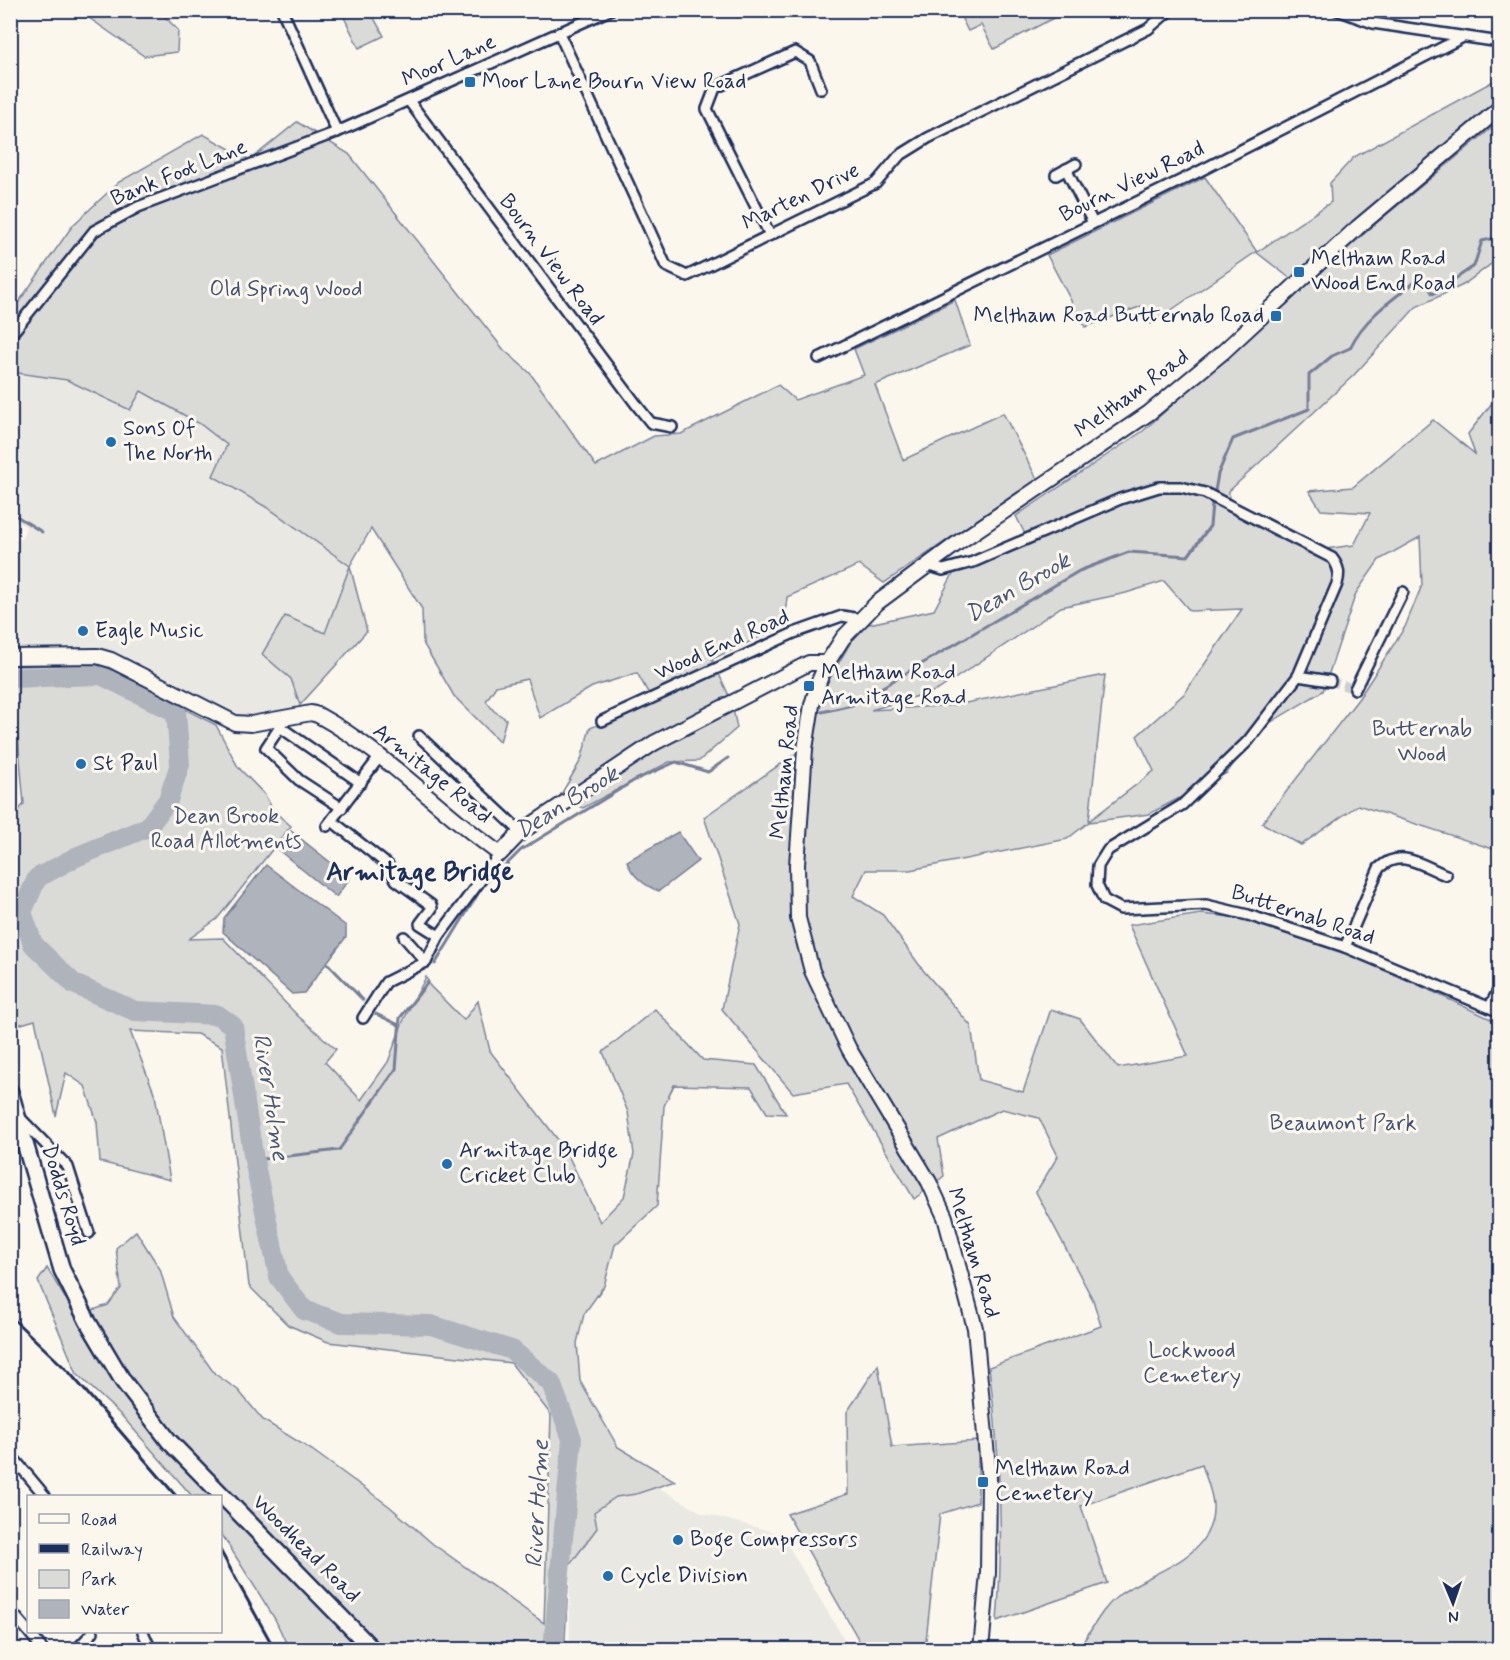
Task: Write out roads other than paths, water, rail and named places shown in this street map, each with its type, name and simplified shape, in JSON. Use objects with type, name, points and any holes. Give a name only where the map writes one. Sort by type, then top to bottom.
[{"type":"main road","name":"Meltham Road","points":[[981,1650],[988,1574],[989,1478],[975,1328],[945,1217],[929,1182],[849,1049],[812,971],[798,918],[797,865],[805,749],[812,705],[826,663],[843,638],[878,603],[927,565],[1149,413],[1223,352],[1357,228],[1500,108]]},
{"type":"main road","name":"Armitage Road","points":[[10,657],[97,656],[111,660],[235,723],[280,722],[311,713],[318,715],[381,755],[468,831],[500,854],[521,832],[654,743],[809,663],[826,663]]},
{"type":"main road","name":"Dodds Royd","points":[[10,1092],[62,1270],[80,1307]]},
{"type":"main road","name":"Woodhead Road","points":[[80,1307],[123,1381],[169,1441],[374,1650]]},
{"type":"street","points":[[282,10],[337,132]]},
{"type":"street","name":"Moor Lane","points":[[337,132],[610,10]]},
{"type":"street","name":"Marten Drive","points":[[559,33],[666,266],[687,276],[876,183],[899,156],[928,138],[1148,29],[1170,10]]},
{"type":"street","points":[[1338,11],[1373,23],[1461,38],[1500,42]]},
{"type":"street","name":"Bourn View Road","points":[[819,358],[1461,38]]},
{"type":"street","points":[[770,235],[707,109],[715,88],[795,52],[810,61],[821,89]]},
{"type":"street","name":"Bourn View Road","points":[[409,101],[651,423],[672,427]]},
{"type":"street","name":"Bank Foot Lane","points":[[10,336],[94,231],[138,207],[337,132]]},
{"type":"street","points":[[1056,175],[1076,164]]},
{"type":"street","points":[[1066,169],[1093,223]]},
{"type":"street","name":"Butternab Road","points":[[927,565],[942,570],[973,562],[1120,499],[1159,487],[1181,487],[1205,493],[1324,552],[1338,565],[1340,575],[1298,676],[1248,741],[1182,805],[1108,850],[1098,866],[1097,885],[1104,900],[1121,909],[1206,905],[1248,915],[1345,947],[1500,1012]]},
{"type":"street","points":[[1355,689],[1403,592]]},
{"type":"street","name":"Wood End Road","points":[[602,721],[794,633],[842,616],[860,619]]},
{"type":"street","points":[[1298,676],[1330,681]]},
{"type":"street","points":[[342,808],[299,780],[266,748],[280,722],[361,783]]},
{"type":"street","points":[[419,736],[521,832]]},
{"type":"street","points":[[381,755],[330,823],[388,865],[396,880],[431,905],[432,908],[420,924],[439,936]]},
{"type":"street","points":[[363,1018],[386,982],[426,962],[439,936],[500,854]]},
{"type":"street","points":[[1345,947],[1379,868],[1387,861],[1400,856],[1446,875]]},
{"type":"street","points":[[404,937],[426,962]]},
{"type":"street","points":[[1490,1006],[1500,987]]},
{"type":"street","points":[[16,1114],[68,1167],[88,1233]]},
{"type":"street","points":[[10,1454],[43,1495]]},
{"type":"street","points":[[10,1610],[27,1629]]},
{"type":"street","points":[[31,1633],[44,1650]]},
{"type":"street","points":[[76,1650],[92,1633]]},
{"type":"street","points":[[143,1633],[151,1650]]},
{"type":"water","points":[[291,831],[350,878],[336,897],[277,849]]},
{"type":"water","points":[[678,832],[698,861],[659,891],[649,887],[632,871],[627,861]]},
{"type":"water","points":[[266,865],[346,926],[346,937],[304,993],[292,994],[223,932],[224,918]]},
{"type":"waterway","name":"Dean Brook","points":[[1215,491],[1218,474],[1233,439],[1309,409],[1309,375],[1332,356],[1350,348],[1372,317],[1422,277],[1433,294],[1474,266],[1482,241],[1500,237]]},
{"type":"waterway","name":"Dean Brook","points":[[822,712],[852,705],[1079,571],[1129,552],[1188,556],[1210,526],[1212,504]]},
{"type":"waterway","points":[[10,512],[42,532]]},
{"type":"waterway","name":"River Holme","points":[[10,678],[101,675],[176,712],[180,764],[168,800],[148,827],[76,857],[37,878],[22,912],[33,944],[74,984],[135,1011],[218,1015],[233,1026],[254,1160],[279,1277],[304,1310],[342,1323],[431,1325],[512,1350],[551,1383],[572,1439],[553,1650]]},
{"type":"waterway","name":"Dean Brook","points":[[435,964],[487,879],[502,869],[521,850],[635,780],[676,762],[708,772],[728,758]]},
{"type":"waterway","points":[[327,963],[363,1000]]},
{"type":"waterway","name":"Dean Brook","points":[[254,1160],[339,1150],[396,1069],[400,1018],[428,982]]},
{"type":"waterway","points":[[376,1014],[399,1025]]},
{"type":"tunnel","points":[[1330,681],[1355,689]]},
{"type":"railway","points":[[10,1316],[69,1372],[175,1495]]},
{"type":"railway","points":[[222,1554],[275,1650]]},
{"type":"place","name":"Moor Lane Bourn View Road","points":[[470,82]]},
{"type":"place","name":"Meltham Road Wood End Road","points":[[1299,272]]},
{"type":"place","name":"Meltham Road Butternab Road","points":[[1276,316]]},
{"type":"place","name":"Sons Of The North","points":[[111,442]]},
{"type":"place","name":"Eagle Music","points":[[83,631]]},
{"type":"place","name":"Meltham Road Armitage Road","points":[[809,686]]},
{"type":"place","name":"St Paul","points":[[81,764]]},
{"type":"place","name":"Armitage Bridge Cricket Club","points":[[447,1164]]},
{"type":"place","name":"Meltham Road Cemetery","points":[[983,1482]]},
{"type":"place","name":"Boge Compressors","points":[[678,1540]]},
{"type":"place","name":"Cycle Division","points":[[608,1576]]},
{"type":"district","name":"Armitage Bridge","points":[[420,873]]},
{"type":"park label","name":"Old Spring Wood","points":[[286,290]]},
{"type":"park label","name":"Butternab Wood","points":[[1422,742]]},
{"type":"park label","name":"Dean Brook Road Allotments","points":[[226,830]]},
{"type":"park label","name":"Beaumont Park","points":[[1343,1124]]},
{"type":"park label","name":"Lockwood Cemetery","points":[[1192,1364]]}]
